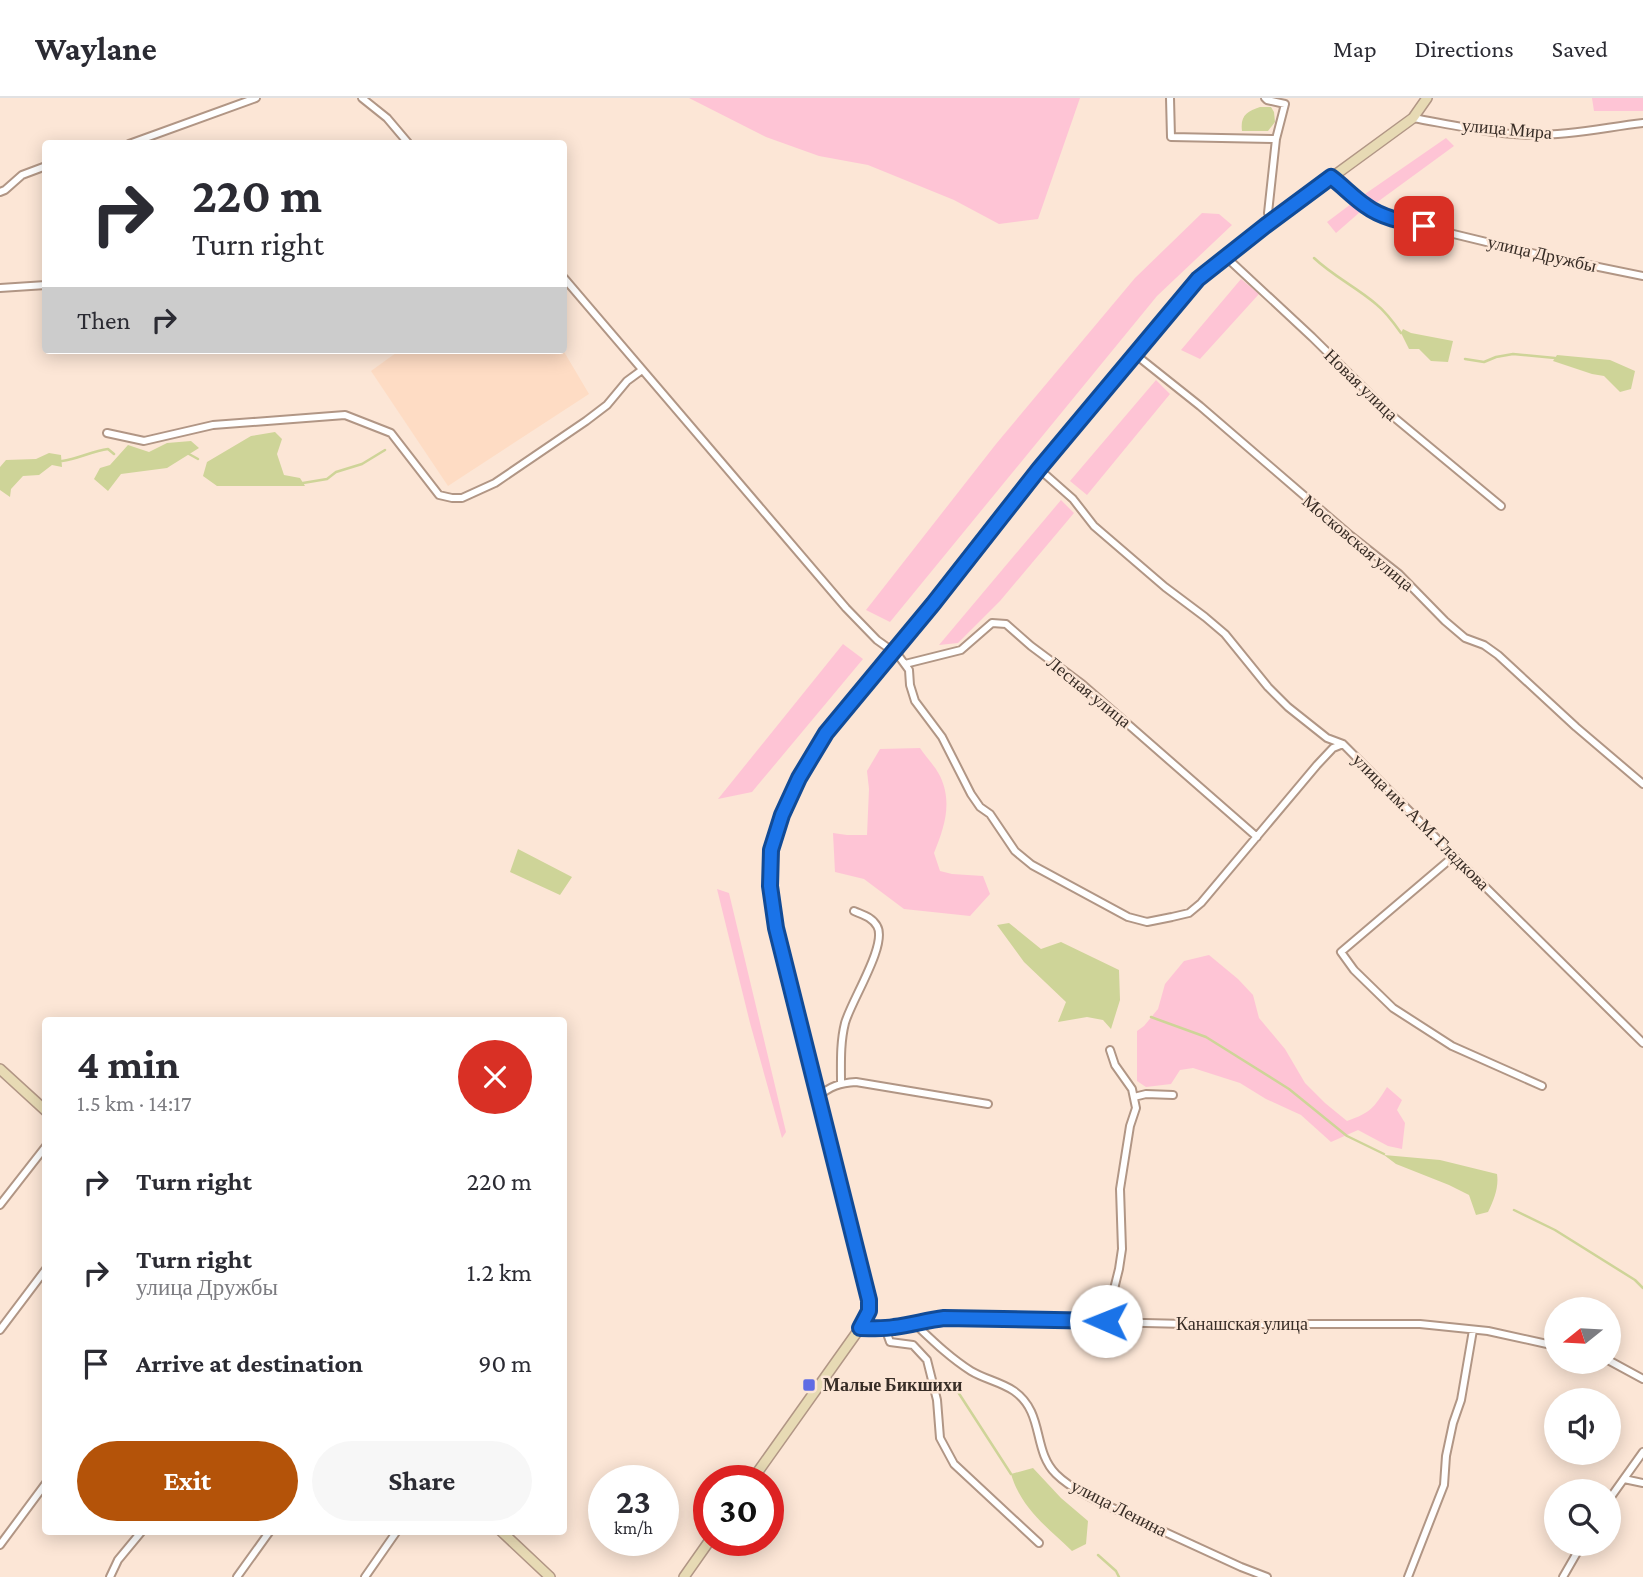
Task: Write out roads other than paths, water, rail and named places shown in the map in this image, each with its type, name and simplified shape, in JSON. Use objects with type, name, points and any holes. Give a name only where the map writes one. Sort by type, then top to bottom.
[{"type":"street","points":[[140,140],[256,98]]},
{"type":"street","points":[[362,98],[387,118],[406,140]]},
{"type":"street","points":[[1170,98],[1171,137],[1276,139]]},
{"type":"street","points":[[1265,98],[1285,104],[1276,139],[1268,213],[1272,221]]},
{"type":"street","points":[[763,1465],[860,1328],[869,1311],[869,1300],[776,928],[770,886],[771,850],[782,815],[799,778],[826,733],[933,604],[1039,469],[1198,279],[1413,118],[1427,98]]},
{"type":"street","name":"улица Мира","points":[[1413,118],[1487,131],[1534,135],[1642,124]]},
{"type":"street","points":[[0,192],[22,176],[42,168]]},
{"type":"street","name":"улица Дружбы","points":[[1331,177],[1377,213],[1404,222],[1540,255],[1643,276]]},
{"type":"street","name":"Новая улица","points":[[1226,257],[1390,414],[1501,506]]},
{"type":"street","points":[[567,282],[846,608],[877,640],[898,655],[909,670],[915,701],[942,737],[971,794],[980,807],[990,814],[1015,851],[1031,864],[1128,917],[1147,922],[1189,913],[1201,903],[1332,748],[1343,744]]},
{"type":"street","points":[[0,288],[42,285]]},
{"type":"street","name":"Московская улица","points":[[1136,355],[1200,405],[1351,536],[1399,574],[1465,638],[1484,645],[1498,655],[1643,784]]},
{"type":"street","points":[[107,433],[144,441],[213,425],[345,415],[391,433],[439,495],[462,498],[495,483],[586,421],[607,405],[627,381],[642,370]]},
{"type":"street","name":"улица им. А.М. Гладкова","points":[[1039,469],[1073,499],[1094,526],[1225,634],[1288,707],[1327,738],[1343,744],[1643,1043]]},
{"type":"street","name":"Лесная улица","points":[[905,664],[961,650],[992,623],[1006,624],[1082,684],[1257,837]]},
{"type":"street","points":[[1454,856],[1341,952],[1354,970],[1397,1010],[1452,1046],[1542,1086]]},
{"type":"street","points":[[841,1083],[845,1024],[874,958],[880,934],[869,917],[854,911]]},
{"type":"street","points":[[1106,1321],[1122,1249],[1120,1189],[1130,1126],[1136,1108],[1132,1089],[1115,1065],[1110,1050]]},
{"type":"street","points":[[0,1069],[42,1107]]},
{"type":"street","points":[[818,1097],[827,1088],[856,1082],[988,1104]]},
{"type":"street","points":[[1133,1097],[1146,1094],[1173,1095]]},
{"type":"street","points":[[0,1205],[42,1151]]},
{"type":"street","points":[[0,1330],[42,1274]]},
{"type":"street","name":"Канашская улица","points":[[860,1328],[885,1328],[944,1318],[1185,1324],[1420,1324],[1488,1331],[1544,1343]]},
{"type":"street","name":"улица Ленина","points":[[914,1323],[940,1349],[972,1372],[1014,1391],[1028,1405],[1033,1414],[1043,1454],[1057,1475],[1087,1495],[1267,1577]]},
{"type":"street","points":[[885,1328],[890,1342],[913,1345],[927,1360],[937,1400],[940,1438],[954,1464],[1039,1543]]},
{"type":"street","points":[[1408,1577],[1444,1485],[1446,1456],[1461,1400],[1473,1330]]},
{"type":"street","points":[[1621,1367],[1643,1379]]},
{"type":"street","points":[[1621,1483],[1643,1452]]},
{"type":"street","points":[[1624,1479],[1643,1483]]},
{"type":"street","points":[[0,1545],[42,1488]]},
{"type":"street","points":[[110,1577],[118,1560],[139,1535]]},
{"type":"street","points":[[237,1577],[267,1535]]},
{"type":"street","points":[[365,1577],[394,1535]]},
{"type":"street","points":[[505,1535],[550,1577]]},
{"type":"street","points":[[684,1577],[699,1556]]},
{"type":"street","points":[[1563,1577],[1575,1556]]},
{"type":"waterway","points":[[1314,258],[1380,307],[1401,333]]},
{"type":"waterway","points":[[1465,359],[1484,362],[1513,354],[1555,358]]},
{"type":"waterway","points":[[62,461],[108,449],[114,454]]},
{"type":"waterway","points":[[303,483],[327,479],[336,472],[362,464],[385,450]]},
{"type":"waterway","points":[[189,454],[198,459]]},
{"type":"waterway","points":[[1151,1017],[1206,1037],[1289,1089],[1347,1136],[1384,1154]]},
{"type":"waterway","points":[[1514,1210],[1555,1230],[1635,1280],[1643,1288]]},
{"type":"waterway","points":[[958,1392],[1011,1474]]},
{"type":"waterway","points":[[1098,1555],[1119,1577]]},
{"type":"place","name":"Малые Бикшихи","points":[[809,1385]]}]
